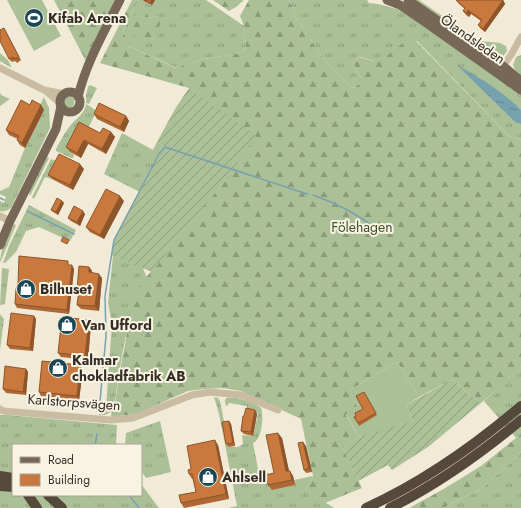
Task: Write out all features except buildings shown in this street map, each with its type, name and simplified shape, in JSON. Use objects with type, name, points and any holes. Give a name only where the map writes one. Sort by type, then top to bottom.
[{"type":"highway","points":[[366,508],[446,464],[481,439],[521,406]]},
{"type":"highway","points":[[390,508],[428,488],[450,474],[479,454],[521,420]]},
{"type":"highway","points":[[0,483],[12,478]]},
{"type":"highway","points":[[0,483],[12,487]]},
{"type":"highway","points":[[29,496],[37,508]]},
{"type":"highway","points":[[49,496],[62,508]]},
{"type":"main road","points":[[0,245],[10,221],[56,129],[78,106],[78,97],[82,78],[120,0]]},
{"type":"main road","name":"Ölandsleden","points":[[387,0],[400,5],[500,70],[521,81]]},
{"type":"main road","name":"Ölandsleden","points":[[408,0],[500,70],[521,90]]},
{"type":"main road","points":[[56,129],[61,97],[82,78]]},
{"type":"main road","points":[[66,93],[73,93],[78,97]]},
{"type":"main road","points":[[60,105],[64,111],[71,112]]},
{"type":"street","points":[[500,70],[521,37]]},
{"type":"street","points":[[0,68],[44,90],[60,105]]},
{"type":"street","points":[[44,90],[66,93]]},
{"type":"street","points":[[0,216],[10,221]]},
{"type":"street","name":"Karlstorpsvägen","points":[[1,411],[111,420],[133,418],[192,395],[210,392],[241,395],[278,410]]},
{"type":"green space","name":"Kifab Arena","points":[[7,0],[42,0],[61,36],[34,51]]},
{"type":"green space","points":[[54,0],[120,0],[88,65]]},
{"type":"green space","name":"Fölehagen","points":[[132,0],[138,0],[123,31],[126,37],[126,45],[176,68],[203,59],[241,53],[246,48],[244,26],[240,16],[249,0],[289,0],[295,16],[321,55],[336,73],[354,88],[361,82],[361,78],[353,63],[359,57],[373,61],[382,60],[411,36],[510,137],[521,140],[521,367],[481,403],[465,391],[453,379],[419,397],[397,362],[350,390],[358,408],[346,415],[359,437],[342,447],[362,488],[325,503],[306,490],[313,476],[301,419],[241,391],[222,388],[188,391],[136,414],[111,417],[126,338],[128,311],[135,291],[226,179],[189,88],[100,63]]},
{"type":"green space","points":[[138,0],[206,0],[244,26],[246,48],[241,53],[203,59],[177,68],[126,45],[126,37],[123,31]],"holes":[[[146,12],[149,17],[152,18],[158,16],[156,31],[152,40]]]},
{"type":"green space","points":[[213,0],[243,0],[243,1],[229,11]]},
{"type":"green space","points":[[289,0],[367,0],[369,3],[397,9],[422,24],[521,94],[521,140],[510,137],[417,41],[396,54],[379,61],[359,57],[353,63],[361,78],[361,82],[354,88],[336,73],[321,55],[295,16]]},
{"type":"green space","points":[[413,0],[419,0],[471,36],[481,41],[500,43],[506,46],[507,51],[502,58],[499,59]]},
{"type":"green space","points":[[141,11],[146,12],[149,17],[152,18],[158,16],[163,19],[152,40],[146,42],[137,40],[129,26],[133,16]]},
{"type":"green space","points":[[0,53],[8,60],[12,68],[0,61]]},
{"type":"green space","points":[[521,55],[521,76],[515,70],[513,65],[516,57]]},
{"type":"green space","points":[[90,85],[97,88],[89,104],[86,103],[86,95]]},
{"type":"green space","points":[[189,88],[256,136],[226,179],[152,272],[111,255],[114,240],[159,154],[165,147],[157,142],[175,109]]},
{"type":"green space","points":[[0,92],[1,95],[10,99],[0,106]]},
{"type":"green space","points":[[69,96],[73,98],[75,102],[73,106],[69,108],[65,106],[63,102],[65,98]]},
{"type":"green space","points":[[44,97],[49,108],[50,128],[12,206],[10,209],[0,211],[0,201],[4,203],[6,197],[0,194],[0,191],[9,187],[25,148],[44,110],[39,107]]},
{"type":"green space","points":[[86,104],[97,111],[87,130],[70,152],[74,155],[73,158],[71,158],[56,151],[56,149],[69,127],[84,111]]},
{"type":"green space","points":[[122,133],[153,150],[157,142],[165,147],[159,154],[140,192],[104,174]]},
{"type":"green space","points":[[46,158],[49,158],[30,196],[29,192]]},
{"type":"green space","points":[[51,159],[59,162],[51,179],[45,177],[34,199],[32,197]]},
{"type":"green space","points":[[29,205],[76,230],[70,241],[39,227],[26,231],[16,252],[5,263],[3,263],[9,246]]},
{"type":"green space","points":[[14,224],[16,225],[0,263],[3,248]]},
{"type":"green space","points":[[113,256],[142,266],[147,278],[135,291],[122,355],[115,400],[111,412],[105,415],[99,415],[99,412],[104,412],[106,408],[112,323],[108,303]]},
{"type":"green space","points":[[2,268],[9,269],[5,304],[0,305]]},
{"type":"green space","points":[[0,314],[4,319],[0,350]]},
{"type":"green space","points":[[397,362],[419,397],[406,405],[413,421],[359,437],[346,414],[357,408],[350,390]]},
{"type":"green space","points":[[521,367],[521,434],[516,438],[484,401]]},
{"type":"green space","points":[[453,379],[465,391],[481,403],[428,447],[392,470],[388,465],[358,481],[342,447],[370,432],[413,421],[406,405]]},
{"type":"green space","points":[[214,397],[218,398],[220,401],[229,447],[238,447],[243,444],[242,435],[253,436],[258,413],[247,410],[247,406],[229,403],[226,406],[226,398],[244,400],[261,408],[262,427],[256,441],[253,443],[258,469],[265,468],[267,472],[275,479],[272,489],[295,485],[294,480],[313,476],[306,490],[334,508],[228,508],[237,506],[219,414]]},
{"type":"green space","points":[[0,415],[117,425],[116,444],[12,444],[12,473],[0,472]]},
{"type":"green space","points":[[160,421],[171,472],[146,478],[142,472],[142,444],[125,444],[126,433]]},
{"type":"green space","points":[[521,434],[521,452],[481,489],[443,508],[409,508],[481,466]]},
{"type":"green space","points":[[521,452],[521,508],[443,508],[481,489]]},
{"type":"green space","points":[[142,485],[159,508],[67,508],[55,496],[142,496]]},
{"type":"green space","points":[[0,490],[12,490],[12,496],[21,496],[25,498],[33,508],[0,508]]},
{"type":"green space","points":[[35,496],[44,496],[57,508],[41,508]]},
{"type":"water","points":[[457,65],[490,85],[514,103],[521,110],[521,124],[515,122]]},
{"type":"waterway","points":[[99,412],[106,336],[105,296],[114,240],[159,154],[165,147],[307,194]]},
{"type":"waterway","points":[[313,195],[347,210],[378,230]]},
{"type":"waterway","points":[[0,198],[4,200]]},
{"type":"waterway","points":[[27,211],[74,234]]},
{"type":"waterway","points":[[95,444],[97,434]]},
{"type":"waterway","points":[[130,496],[139,508]]},
{"type":"place","name":"Kifab Arena","points":[[34,18]]},
{"type":"place","name":"Bilhuset","points":[[26,289]]},
{"type":"place","name":"Van Ufford","points":[[67,325]]},
{"type":"place","name":"Kalmar chokladfabrik AB","points":[[58,368]]},
{"type":"place","name":"Ahlsell","points":[[208,477]]}]
